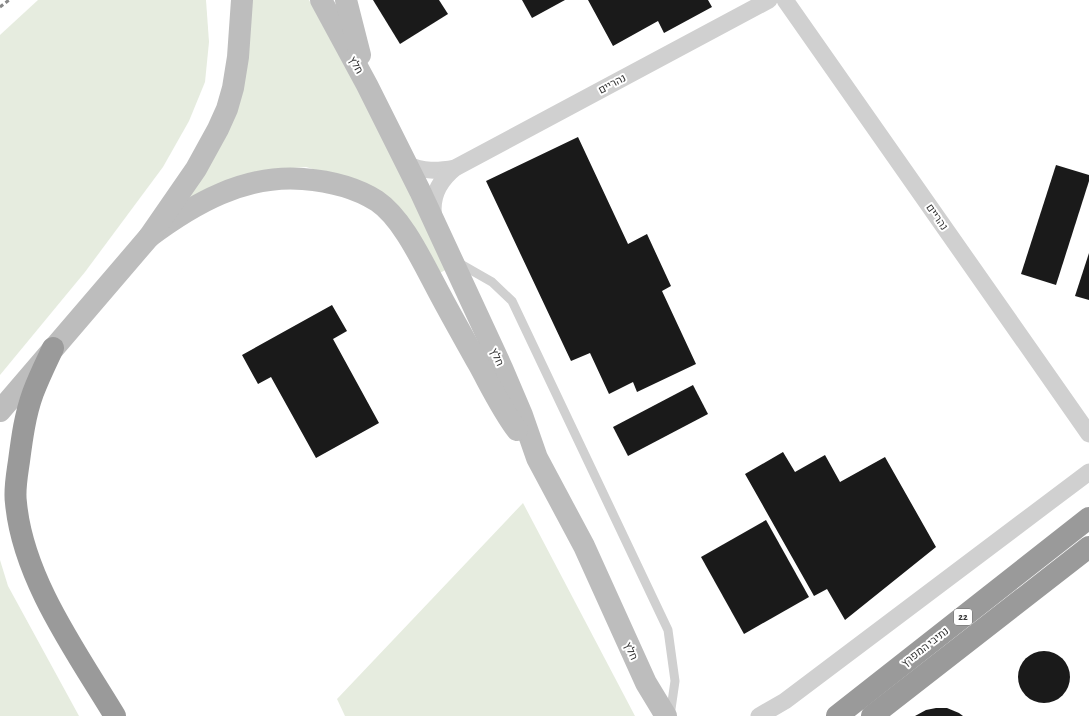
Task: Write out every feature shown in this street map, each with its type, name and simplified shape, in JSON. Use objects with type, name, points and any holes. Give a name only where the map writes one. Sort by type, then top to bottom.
[{"type":"highway","points":[[53,348],[36,386],[28,411],[16,477],[16,503],[21,530],[30,563],[48,604],[115,716]]},
{"type":"highway","name":"נתיבי המפרץ","points":[[837,716],[1089,518]]},
{"type":"highway","name":"נתיבי המפרץ","points":[[872,716],[1089,547]]},
{"type":"street","points":[[0,410],[148,237],[196,169],[218,129],[227,109],[233,88],[238,57],[242,0]]},
{"type":"street","name":"חלץ","points":[[321,0],[367,85],[407,164],[522,415],[538,458],[584,546],[646,684],[666,716]]},
{"type":"street","points":[[346,0],[367,85]]},
{"type":"street","name":"נהריים","points":[[455,168],[769,0]]},
{"type":"street","name":"נהריים","points":[[784,0],[1089,434]]},
{"type":"street","points":[[407,164],[427,170],[455,168]]},
{"type":"street","points":[[436,227],[433,205],[437,189],[447,175],[455,168]]},
{"type":"street","points":[[148,237],[196,206],[231,190],[258,181],[286,178],[318,180],[344,186],[361,192],[378,201],[387,209],[417,251],[435,287],[511,422],[538,458]]},
{"type":"street","points":[[759,716],[785,701],[1089,472]]},
{"type":"street","points":[[878,716],[1089,551]]},
{"type":"lane","points":[[452,260],[492,282],[512,301],[668,630],[675,681],[670,716]]},
{"type":"shaded area","points":[[38,0],[206,0],[209,42],[205,82],[189,121],[163,167],[85,272],[0,375],[0,35]]},
{"type":"shaded area","points":[[252,0],[309,0],[349,73],[449,268],[438,274],[409,228],[336,176],[306,167],[281,169],[190,200],[188,193]]},
{"type":"shaded area","points":[[523,503],[635,716],[345,716],[337,699]]},
{"type":"shaded area","points":[[0,560],[8,586],[79,716],[0,716]]},
{"type":"building","points":[[373,0],[439,0],[448,14],[400,44]]},
{"type":"building","points":[[522,0],[565,0],[532,18]]},
{"type":"building","points":[[588,0],[708,0],[712,7],[664,33],[658,21],[613,46]]},
{"type":"building","points":[[578,137],[628,244],[647,234],[671,286],[662,291],[696,364],[637,392],[633,382],[609,394],[590,353],[571,361],[486,181]]},
{"type":"building","points":[[1056,165],[1089,175],[1089,181],[1056,285],[1021,274]]},
{"type":"building","points":[[1089,253],[1089,300],[1075,296]]},
{"type":"building","points":[[332,305],[347,331],[333,339],[379,423],[316,458],[271,377],[258,384],[242,355]]},
{"type":"building","points":[[693,385],[708,414],[628,456],[613,427]]},
{"type":"building","points":[[783,452],[795,472],[825,455],[840,482],[885,457],[936,547],[845,620],[827,589],[814,596],[745,474]]},
{"type":"building","points":[[766,520],[809,597],[744,634],[701,557]]},
{"type":"building","points":[[1039,651],[1049,651],[1063,658],[1070,672],[1070,682],[1063,696],[1049,703],[1039,703],[1029,699],[1022,692],[1018,682],[1018,672],[1022,662],[1029,655]]},
{"type":"building","points":[[947,708],[963,716],[915,716],[926,710]]},
{"type":"railway","points":[[0,7],[9,0]]}]
